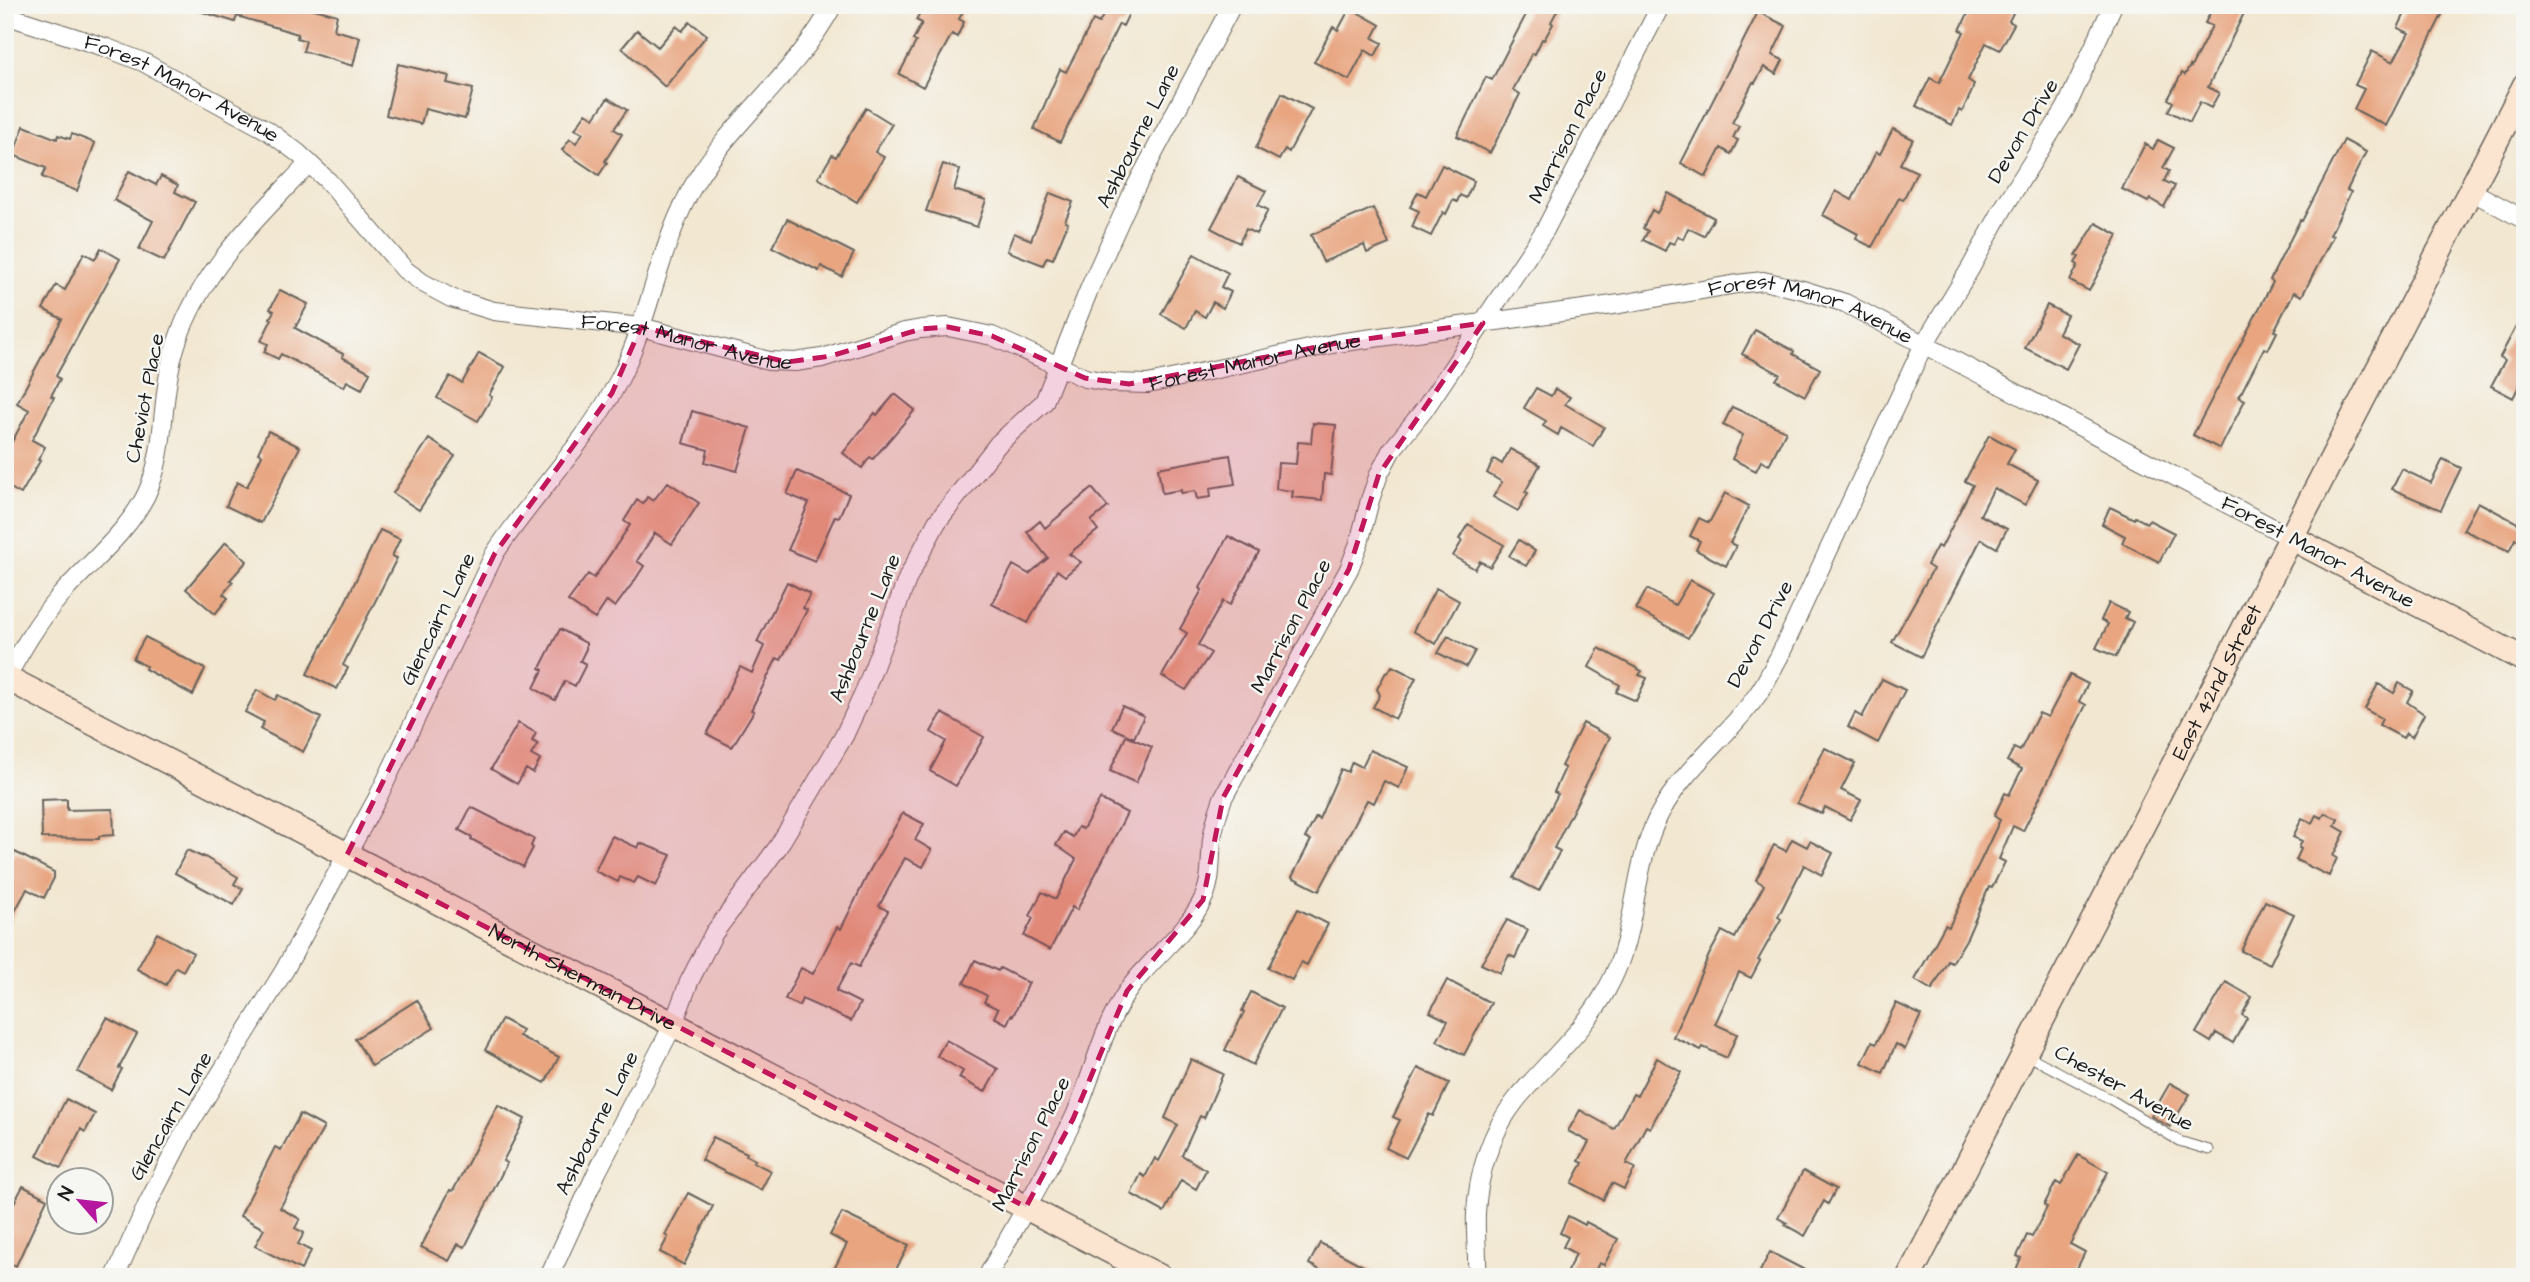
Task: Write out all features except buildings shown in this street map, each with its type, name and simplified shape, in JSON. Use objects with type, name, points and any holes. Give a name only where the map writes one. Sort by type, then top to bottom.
[{"type":"street","name":"Glencairn Lane","points":[[115,1277],[148,1203],[185,1131],[284,971],[378,797],[495,553],[592,424],[612,393],[636,343],[677,220],[698,178],[725,140],[803,53],[833,5]]},
{"type":"street","name":"Ashbourne Lane","points":[[549,1277],[597,1171],[673,1025],[689,982],[714,933],[778,847],[844,736],[864,693],[908,577],[937,522],[998,444],[1044,402],[1090,287],[1132,194],[1232,5]]},
{"type":"street","name":"Marrison Place","points":[[986,1277],[1073,1119],[1118,1006],[1127,991],[1197,911],[1203,900],[1209,880],[1215,823],[1223,798],[1349,569],[1379,474],[1391,451],[1424,410],[1545,230],[1661,5]]},
{"type":"street","name":"Devon Drive","points":[[1477,1277],[1478,1194],[1486,1158],[1501,1124],[1515,1101],[1586,1019],[1608,989],[1629,938],[1645,854],[1657,820],[1676,788],[1758,694],[1779,657],[1923,346],[2004,207],[2066,108],[2113,5]]},
{"type":"street","name":"Forest Manor Avenue","points":[[5,15],[142,62],[253,122],[309,163],[335,188],[400,265],[436,292],[494,311],[641,327],[743,356],[787,362],[831,356],[920,328],[948,327],[992,337],[1058,367],[1102,382],[1148,384],[1337,343],[1763,281],[1803,290],[1845,303],[2525,660]]},
{"type":"street","name":"East 42nd Street","points":[[1909,1277],[2525,85]]},
{"type":"street","name":"Cheviot Place","points":[[6,678],[48,611],[124,526],[145,496],[156,471],[173,356],[184,321],[205,281],[238,238],[309,163]]},
{"type":"street","points":[[2469,191],[2525,219]]},
{"type":"street","name":"North Sherman Drive","points":[[6,678],[1160,1277]]},
{"type":"lane","name":"Chester Avenue","points":[[2025,1054],[2110,1099],[2179,1141],[2209,1150]]},
{"type":"highlighted area","points":[[1483,323],[1379,474],[1349,569],[1223,798],[1203,900],[1127,991],[1073,1119],[1026,1207],[347,855],[495,553],[612,393],[641,327],[787,362],[831,356],[921,329],[948,327],[992,336],[1085,378],[1129,384],[1337,343]]}]
